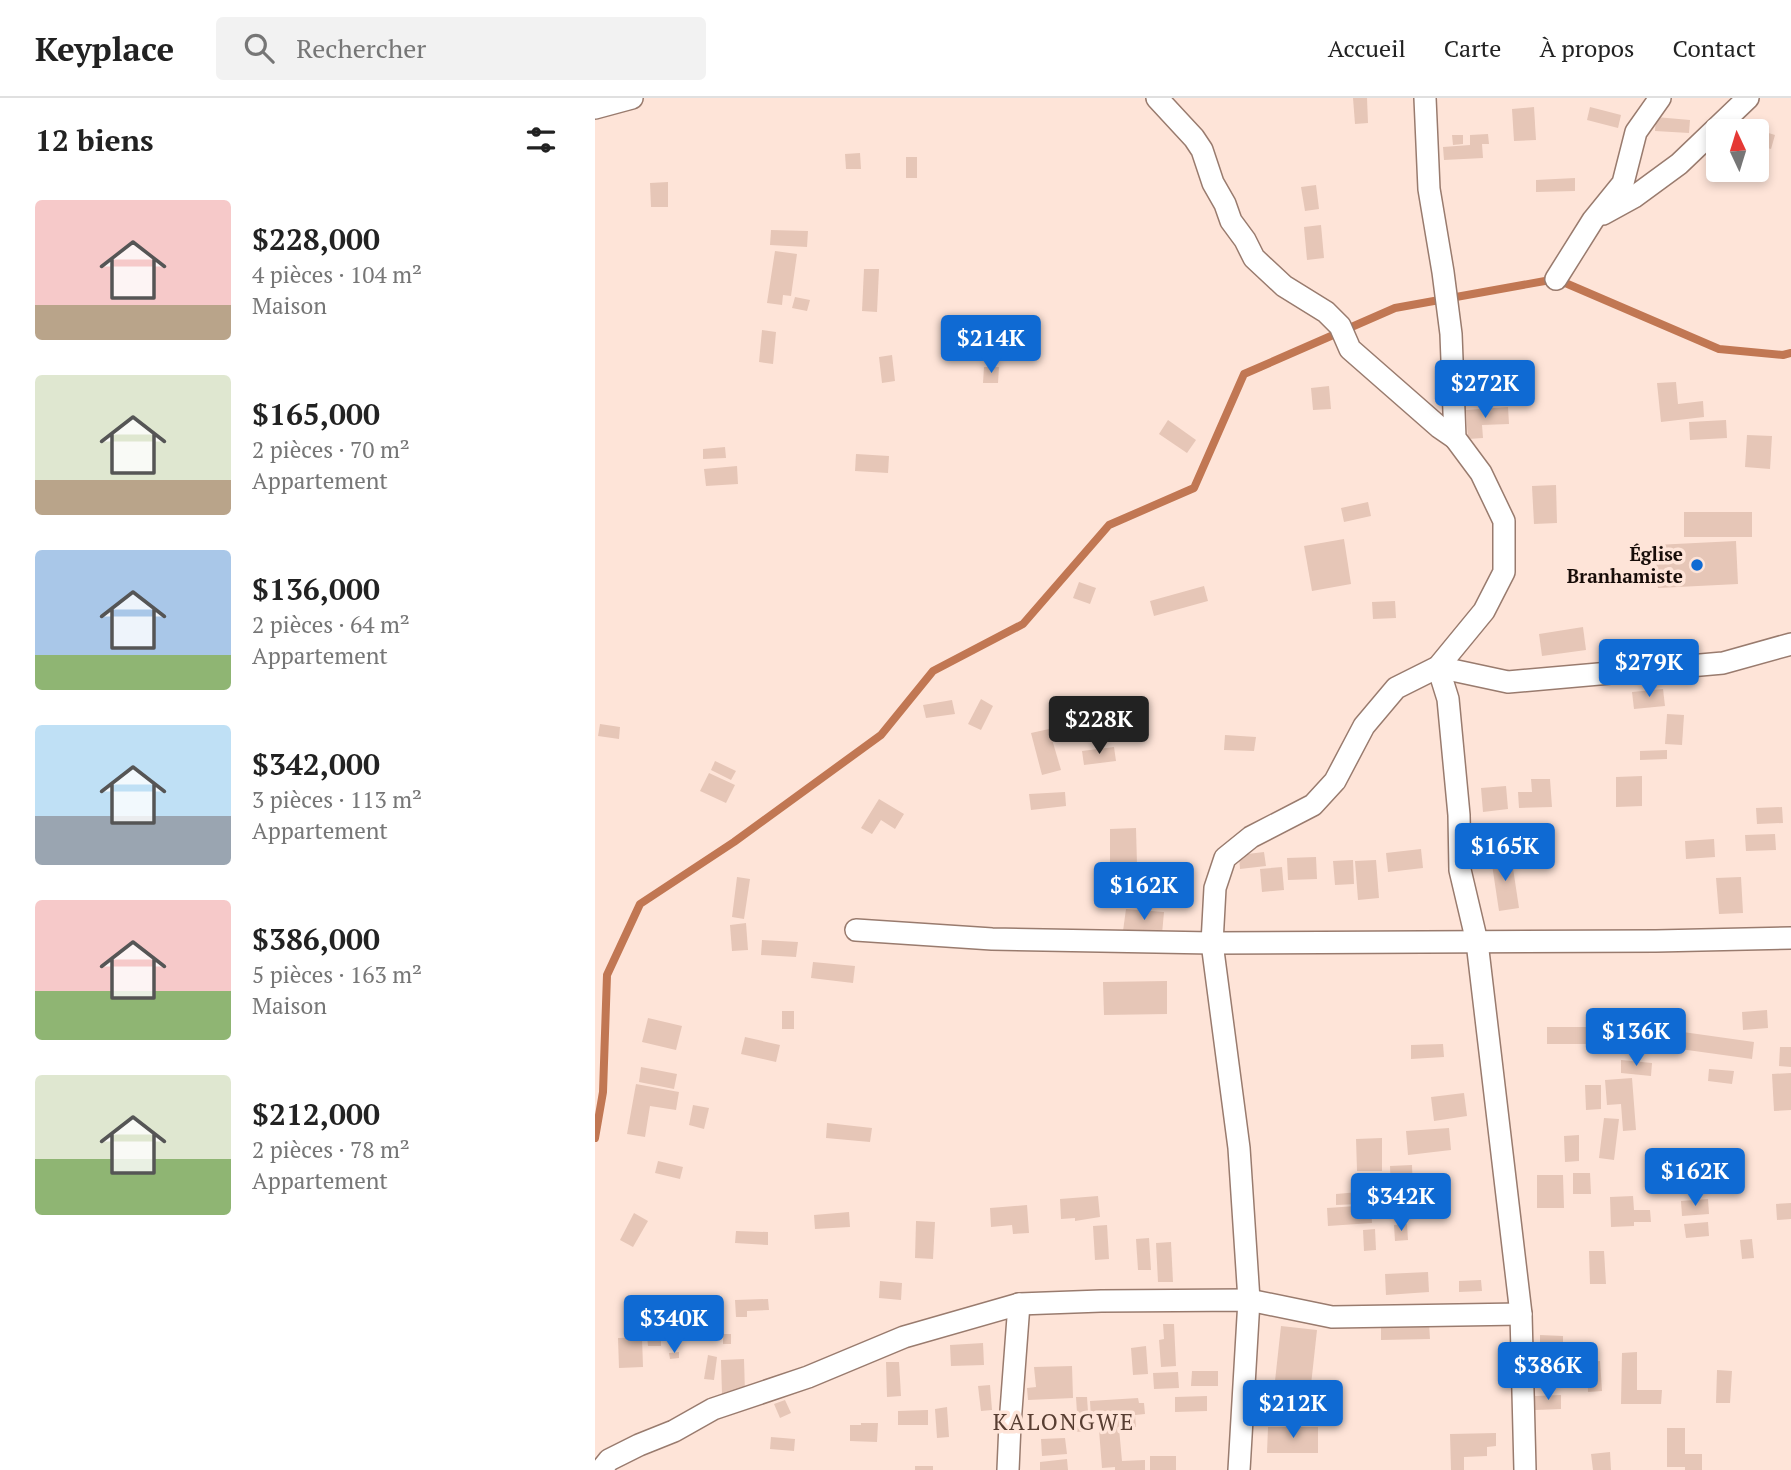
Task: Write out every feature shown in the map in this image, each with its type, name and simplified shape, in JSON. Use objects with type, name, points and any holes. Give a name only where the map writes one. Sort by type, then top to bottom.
[{"type":"street","points":[[595,108],[632,98]]},
{"type":"street","points":[[1157,98],[1202,150],[1213,183],[1231,221],[1254,258],[1284,286],[1325,312],[1341,326],[1350,349],[1455,438],[1481,473],[1504,521],[1504,572],[1484,611],[1438,667],[1396,688],[1364,726],[1335,781],[1313,805],[1251,837],[1225,858],[1215,888],[1212,943],[1239,1149],[1249,1300],[1239,1470]]},
{"type":"street","points":[[1425,98],[1429,189],[1451,334],[1455,438]]},
{"type":"street","points":[[1556,279],[1593,220],[1623,183],[1636,132],[1660,98]]},
{"type":"street","points":[[1593,220],[1634,197],[1679,164],[1748,98]]},
{"type":"street","points":[[1438,667],[1508,682],[1723,663],[1791,644]]},
{"type":"street","points":[[1438,667],[1448,699],[1459,814],[1460,870],[1477,942],[1521,1314],[1525,1470]]},
{"type":"street","points":[[856,930],[992,939],[1212,943],[1791,938]]},
{"type":"street","points":[[601,1470],[609,1460],[674,1431],[713,1409],[808,1377],[904,1337],[1019,1304],[1249,1300],[1332,1317],[1521,1314]]},
{"type":"street","points":[[1008,1470],[1019,1304]]},
{"type":"building","points":[[1353,98],[1367,98],[1368,123],[1355,124]]},
{"type":"building","points":[[1534,107],[1536,140],[1514,141],[1512,109]]},
{"type":"building","points":[[1590,107],[1621,115],[1618,128],[1587,120]]},
{"type":"building","points":[[1656,117],[1690,120],[1689,133],[1655,131]]},
{"type":"building","points":[[1769,133],[1775,135],[1769,148]]},
{"type":"building","points":[[1488,134],[1489,144],[1482,144],[1483,158],[1444,160],[1443,147],[1470,145],[1470,135]]},
{"type":"building","points":[[1452,135],[1463,135],[1463,144],[1453,145]]},
{"type":"building","points":[[860,153],[861,169],[846,169],[845,154]]},
{"type":"building","points":[[906,157],[917,157],[917,178],[906,178]]},
{"type":"building","points":[[1575,178],[1575,191],[1536,192],[1536,180]]},
{"type":"building","points":[[668,182],[668,207],[651,207],[650,183]]},
{"type":"building","points":[[1316,185],[1319,209],[1305,211],[1301,187]]},
{"type":"building","points":[[1321,225],[1324,258],[1307,260],[1304,227]]},
{"type":"building","points":[[771,230],[808,231],[807,247],[770,245]]},
{"type":"building","points":[[775,251],[797,254],[791,296],[783,295],[782,305],[767,303]]},
{"type":"building","points":[[864,269],[879,269],[877,312],[862,311]]},
{"type":"building","points":[[795,297],[810,300],[807,311],[792,308]]},
{"type":"building","points":[[762,330],[776,332],[773,364],[759,362]]},
{"type":"building","points":[[892,355],[895,381],[882,383],[879,357]]},
{"type":"building","points":[[984,367],[999,367],[998,383],[983,383]]},
{"type":"building","points":[[1676,382],[1678,404],[1703,401],[1704,417],[1661,422],[1657,383]]},
{"type":"building","points":[[1329,386],[1331,409],[1313,410],[1311,388]]},
{"type":"building","points":[[1508,407],[1509,424],[1482,425],[1483,438],[1468,439],[1466,410]]},
{"type":"building","points":[[1168,420],[1196,440],[1187,453],[1159,434]]},
{"type":"building","points":[[1726,420],[1727,438],[1690,440],[1689,422]]},
{"type":"building","points":[[1747,435],[1772,436],[1770,469],[1745,467]]},
{"type":"building","points":[[725,447],[726,458],[703,459],[703,449]]},
{"type":"building","points":[[856,454],[889,456],[888,473],[855,471]]},
{"type":"building","points":[[737,466],[738,484],[706,486],[704,469]]},
{"type":"building","points":[[1556,485],[1557,523],[1534,524],[1532,486]]},
{"type":"building","points":[[1368,502],[1371,516],[1344,522],[1341,508]]},
{"type":"building","points":[[1684,512],[1752,512],[1752,537],[1684,537]]},
{"type":"building","points":[[1344,539],[1351,584],[1312,591],[1304,546]]},
{"type":"building","name":"Église Branhamiste","points":[[1736,541],[1738,584],[1658,588],[1655,545]]},
{"type":"building","points":[[1079,582],[1096,588],[1090,604],[1073,598]]},
{"type":"building","points":[[1204,586],[1208,601],[1154,616],[1150,601]]},
{"type":"building","points":[[1395,601],[1396,618],[1373,619],[1372,602]]},
{"type":"building","points":[[1583,627],[1586,650],[1542,656],[1539,634]]},
{"type":"building","points":[[1663,689],[1665,706],[1634,709],[1632,692]]},
{"type":"building","points":[[981,699],[993,706],[981,730],[968,724]]},
{"type":"building","points":[[952,700],[955,714],[926,718],[923,705]]},
{"type":"building","points":[[1667,714],[1684,715],[1682,745],[1665,744]]},
{"type":"building","points":[[600,724],[620,727],[619,739],[598,736]]},
{"type":"building","points":[[1049,729],[1061,770],[1042,775],[1031,733]]},
{"type":"building","points":[[1225,735],[1256,737],[1254,751],[1224,750]]},
{"type":"building","points":[[1114,747],[1116,761],[1084,765],[1082,751]]},
{"type":"building","points":[[1667,750],[1667,759],[1640,760],[1640,751]]},
{"type":"building","points":[[715,761],[736,771],[731,780],[711,770]]},
{"type":"building","points":[[709,773],[735,785],[726,803],[700,791]]},
{"type":"building","points":[[1642,776],[1642,806],[1616,807],[1616,777]]},
{"type":"building","points":[[1531,779],[1550,779],[1552,807],[1519,808],[1518,792],[1532,792]]},
{"type":"building","points":[[1506,786],[1508,809],[1483,812],[1481,788]]},
{"type":"building","points":[[1065,792],[1066,806],[1031,810],[1029,794]]},
{"type":"building","points":[[879,799],[904,814],[895,829],[881,820],[872,834],[861,828]]},
{"type":"building","points":[[1782,807],[1783,823],[1757,824],[1756,808]]},
{"type":"building","points":[[1136,828],[1137,865],[1110,865],[1110,829]]},
{"type":"building","points":[[1775,834],[1776,850],[1746,851],[1745,835]]},
{"type":"building","points":[[1714,839],[1715,857],[1686,859],[1685,841]]},
{"type":"building","points":[[1421,849],[1423,868],[1388,872],[1386,853]]},
{"type":"building","points":[[1264,852],[1266,866],[1240,869],[1239,855]]},
{"type":"building","points":[[1511,855],[1519,908],[1499,911],[1491,858]]},
{"type":"building","points":[[1316,857],[1317,879],[1288,880],[1287,858]]},
{"type":"building","points":[[1353,860],[1354,884],[1335,885],[1333,861]]},
{"type":"building","points":[[1376,860],[1379,898],[1358,900],[1355,861]]},
{"type":"building","points":[[1282,867],[1284,890],[1262,892],[1260,869]]},
{"type":"building","points":[[737,877],[750,879],[744,919],[732,917]]},
{"type":"building","points":[[1741,877],[1743,913],[1719,914],[1716,878]]},
{"type":"building","points":[[1126,909],[1164,912],[1162,934],[1123,931]]},
{"type":"building","points":[[746,923],[748,950],[732,951],[730,925]]},
{"type":"building","points":[[762,940],[798,942],[796,957],[761,955]]},
{"type":"building","points":[[813,962],[855,966],[853,983],[811,978]]},
{"type":"building","points":[[1167,981],[1167,1014],[1104,1015],[1103,982]]},
{"type":"building","points":[[1767,1010],[1768,1028],[1743,1030],[1742,1012]]},
{"type":"building","points":[[782,1011],[794,1011],[794,1029],[782,1029]]},
{"type":"building","points":[[648,1018],[682,1026],[676,1050],[642,1042]]},
{"type":"building","points":[[1547,1027],[1587,1027],[1587,1044],[1547,1044]]},
{"type":"building","points":[[1683,1032],[1754,1042],[1752,1059],[1680,1049]]},
{"type":"building","points":[[745,1037],[780,1045],[776,1062],[741,1054]]},
{"type":"building","points":[[1443,1044],[1444,1057],[1411,1059],[1411,1045]]},
{"type":"building","points":[[1780,1047],[1791,1047],[1791,1067],[1779,1066]]},
{"type":"building","points":[[1621,1060],[1652,1063],[1651,1076],[1621,1073]]},
{"type":"building","points":[[641,1067],[677,1074],[674,1089],[639,1082]]},
{"type":"building","points":[[1709,1069],[1734,1071],[1732,1084],[1708,1081]]},
{"type":"building","points":[[1791,1073],[1791,1110],[1774,1111],[1772,1074]]},
{"type":"building","points":[[1632,1078],[1636,1130],[1623,1131],[1621,1104],[1607,1105],[1605,1080]]},
{"type":"building","points":[[636,1084],[679,1092],[676,1110],[650,1106],[645,1137],[627,1134]]},
{"type":"building","points":[[1585,1085],[1601,1085],[1601,1109],[1586,1110]]},
{"type":"building","points":[[1464,1093],[1467,1116],[1434,1121],[1431,1097]]},
{"type":"building","points":[[693,1105],[709,1108],[704,1129],[689,1125]]},
{"type":"building","points":[[1604,1118],[1619,1119],[1614,1160],[1599,1158]]},
{"type":"building","points":[[827,1123],[872,1128],[870,1142],[826,1138]]},
{"type":"building","points":[[1449,1128],[1451,1150],[1408,1155],[1406,1131]]},
{"type":"building","points":[[1579,1135],[1579,1161],[1565,1162],[1564,1136]]},
{"type":"building","points":[[1382,1138],[1382,1171],[1357,1171],[1356,1139]]},
{"type":"building","points":[[658,1161],[683,1167],[680,1179],[655,1173]]},
{"type":"building","points":[[1716,1162],[1717,1175],[1695,1177],[1695,1163]]},
{"type":"building","points":[[1412,1165],[1413,1192],[1391,1192],[1390,1166]]},
{"type":"building","points":[[1573,1173],[1590,1173],[1591,1194],[1573,1194]]},
{"type":"building","points":[[1537,1175],[1563,1175],[1564,1208],[1537,1208]]},
{"type":"building","points":[[1359,1192],[1360,1204],[1336,1205],[1336,1194]]},
{"type":"building","points":[[1098,1196],[1100,1217],[1075,1221],[1075,1218],[1061,1219],[1060,1199]]},
{"type":"building","points":[[1633,1196],[1634,1210],[1650,1210],[1651,1222],[1634,1222],[1634,1226],[1611,1227],[1610,1197]]},
{"type":"building","points":[[1708,1199],[1709,1214],[1682,1216],[1681,1201]]},
{"type":"building","points":[[1791,1203],[1791,1219],[1777,1220],[1776,1204]]},
{"type":"building","points":[[1027,1205],[1029,1233],[1013,1234],[1012,1225],[991,1227],[990,1208]]},
{"type":"building","points":[[1371,1205],[1372,1223],[1328,1226],[1327,1208]]},
{"type":"building","points":[[849,1212],[850,1227],[815,1229],[814,1215]]},
{"type":"building","points":[[634,1213],[648,1221],[633,1247],[620,1240]]},
{"type":"building","points":[[916,1221],[935,1222],[933,1259],[915,1258]]},
{"type":"building","points":[[1708,1222],[1709,1236],[1686,1238],[1684,1224]]},
{"type":"building","points":[[1407,1224],[1408,1240],[1395,1241],[1394,1225]]},
{"type":"building","points":[[1107,1225],[1109,1259],[1095,1260],[1093,1226]]},
{"type":"building","points":[[1375,1229],[1376,1250],[1364,1251],[1363,1230]]},
{"type":"building","points":[[736,1231],[768,1232],[768,1245],[735,1243]]},
{"type":"building","points":[[1149,1238],[1151,1270],[1138,1270],[1136,1239]]},
{"type":"building","points":[[1752,1239],[1754,1258],[1742,1259],[1740,1240]]},
{"type":"building","points":[[1171,1242],[1173,1282],[1158,1282],[1156,1243]]},
{"type":"building","points":[[1589,1251],[1604,1251],[1606,1284],[1590,1284]]},
{"type":"building","points":[[1428,1272],[1429,1292],[1386,1295],[1385,1274]]},
{"type":"building","points":[[1481,1280],[1482,1291],[1459,1292],[1459,1281]]},
{"type":"building","points":[[880,1281],[902,1283],[901,1300],[879,1298]]},
{"type":"building","points":[[768,1299],[769,1310],[747,1311],[747,1317],[736,1317],[735,1300]]},
{"type":"building","points":[[684,1302],[695,1302],[697,1317],[685,1317]]},
{"type":"building","points":[[1429,1323],[1430,1339],[1381,1340],[1381,1324]]},
{"type":"building","points":[[1163,1324],[1174,1324],[1176,1366],[1161,1367],[1159,1340],[1164,1339]]},
{"type":"building","points":[[1281,1326],[1317,1330],[1311,1385],[1275,1381]]},
{"type":"building","points":[[723,1334],[731,1334],[731,1344],[723,1344]]},
{"type":"building","points":[[1540,1335],[1563,1336],[1563,1346],[1540,1345]]},
{"type":"building","points":[[647,1336],[661,1336],[661,1346],[648,1346]]},
{"type":"building","points":[[642,1337],[643,1367],[619,1368],[618,1338]]},
{"type":"building","points":[[983,1343],[984,1365],[951,1366],[950,1345]]},
{"type":"building","points":[[1146,1346],[1148,1374],[1133,1375],[1131,1348]]},
{"type":"building","points":[[679,1352],[679,1358],[670,1359],[669,1353]]},
{"type":"building","points":[[1637,1352],[1637,1390],[1662,1390],[1661,1404],[1621,1404],[1622,1353]]},
{"type":"building","points":[[708,1355],[717,1357],[714,1380],[704,1379]]},
{"type":"building","points":[[744,1359],[745,1393],[722,1394],[721,1360]]},
{"type":"building","points":[[1600,1361],[1602,1391],[1588,1392],[1587,1362]]},
{"type":"building","points":[[886,1362],[899,1362],[901,1396],[887,1397]]},
{"type":"building","points":[[1072,1366],[1073,1398],[1028,1400],[1027,1388],[1036,1387],[1034,1367]]},
{"type":"building","points":[[1717,1370],[1732,1371],[1730,1403],[1716,1403]]},
{"type":"building","points":[[1192,1371],[1218,1371],[1218,1386],[1191,1386]]},
{"type":"building","points":[[1178,1372],[1179,1388],[1154,1389],[1153,1373]]},
{"type":"building","points":[[990,1385],[992,1410],[981,1411],[978,1386]]},
{"type":"building","points":[[1561,1395],[1561,1409],[1535,1410],[1535,1396]]},
{"type":"building","points":[[1207,1396],[1207,1411],[1175,1412],[1175,1397]]},
{"type":"building","points":[[1076,1397],[1087,1397],[1088,1412],[1077,1413]]},
{"type":"building","points":[[1138,1398],[1139,1403],[1144,1403],[1145,1414],[1135,1415],[1136,1427],[1119,1428],[1122,1461],[1145,1460],[1145,1470],[1102,1468],[1098,1417],[1091,1418],[1090,1401]]},
{"type":"building","points":[[785,1400],[791,1413],[780,1418],[774,1404]]},
{"type":"building","points":[[947,1407],[949,1437],[937,1438],[935,1409]]},
{"type":"building","points":[[928,1410],[928,1425],[898,1425],[898,1411]]},
{"type":"building","points":[[1086,1416],[1087,1431],[1075,1432],[1074,1417]]},
{"type":"building","points":[[878,1423],[877,1442],[850,1441],[850,1425]]},
{"type":"building","points":[[1268,1427],[1318,1427],[1318,1453],[1267,1453]]},
{"type":"building","points":[[1667,1428],[1685,1428],[1685,1454],[1702,1454],[1702,1470],[1667,1467]]},
{"type":"building","points":[[1496,1433],[1496,1446],[1487,1447],[1487,1456],[1464,1457],[1464,1470],[1451,1470],[1450,1434]]},
{"type":"building","points":[[771,1437],[795,1439],[794,1451],[770,1449]]},
{"type":"building","points":[[1065,1438],[1067,1454],[1042,1456],[1041,1439]]},
{"type":"building","points":[[1610,1452],[1611,1470],[1593,1470],[1591,1454]]},
{"type":"building","points":[[1150,1456],[1176,1456],[1176,1470],[1150,1470]]},
{"type":"building","points":[[1067,1459],[1068,1470],[1040,1470],[1040,1462]]},
{"type":"building","points":[[915,1466],[933,1466],[933,1470],[915,1470]]},
{"type":"waterway","points":[[595,1138],[603,1092],[607,975],[640,904],[734,842],[881,735],[933,671],[1023,624],[1109,525],[1194,488],[1244,374],[1395,308],[1556,279],[1719,349],[1783,355],[1791,353]]},
{"type":"place","name":"Église Branhamiste","points":[[1697,565]]},
{"type":"district","name":"KALONGWE","points":[[1064,1422]]}]
